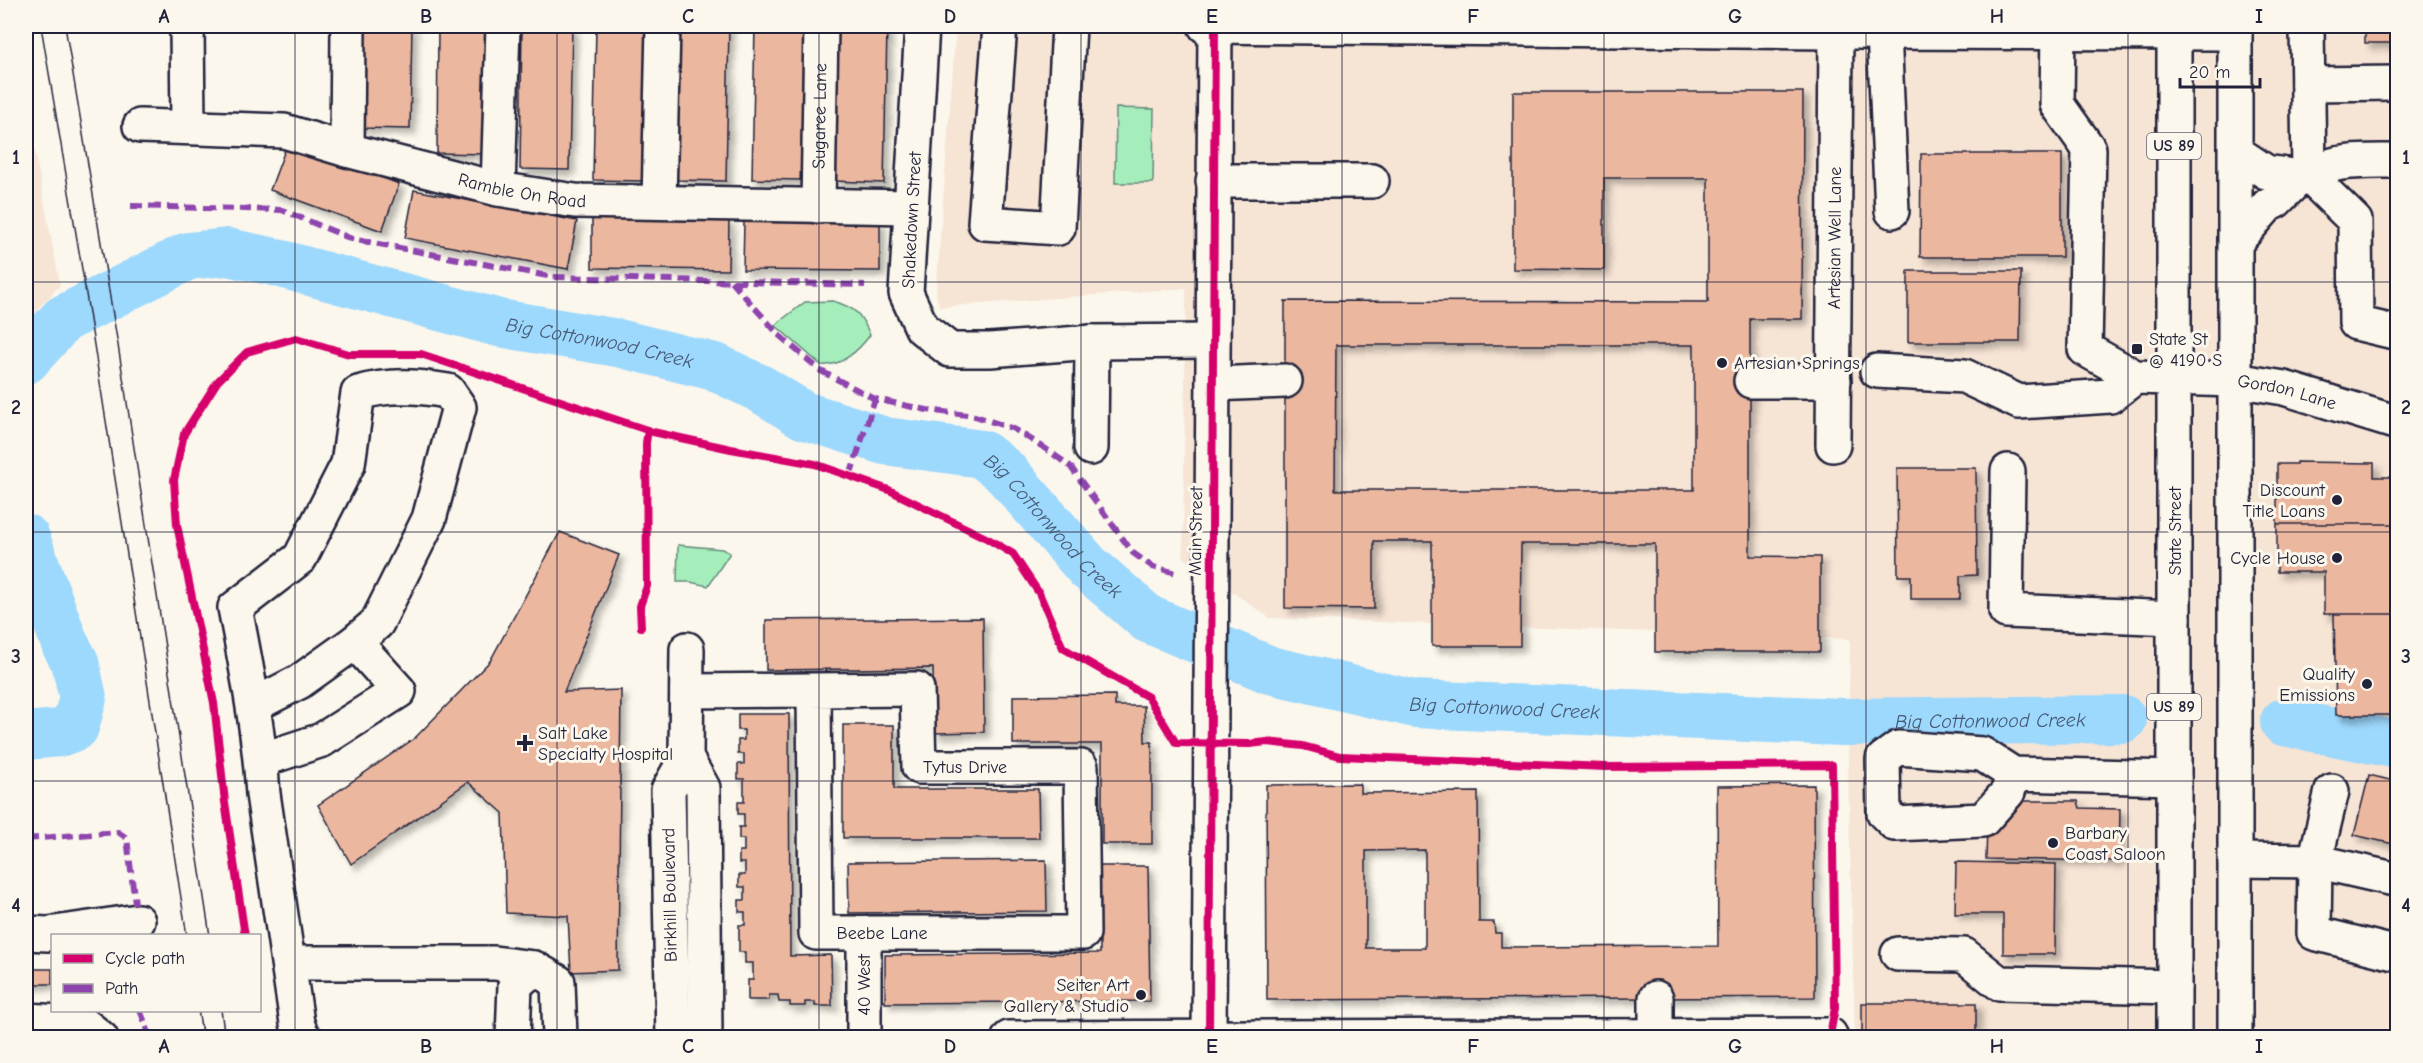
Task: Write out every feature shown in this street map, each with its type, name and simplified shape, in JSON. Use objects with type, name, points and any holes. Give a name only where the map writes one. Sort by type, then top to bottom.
[{"type":"street","points":[[188,26],[188,126]]},
{"type":"street","points":[[347,150],[348,26]]},
{"type":"street","points":[[498,189],[503,26]]},
{"type":"street","points":[[659,202],[663,26]]},
{"type":"street","name":"Sugaree Lane","points":[[819,206],[821,26]]},
{"type":"street","name":"Shakedown Street","points":[[922,26],[906,292],[922,328],[950,350],[990,350],[1092,342],[1213,341]]},
{"type":"street","points":[[1000,26],[985,223],[1058,228],[1069,26]]},
{"type":"street","points":[[1212,26],[1836,32],[1960,29],[2235,29],[2235,1038]]},
{"type":"street","name":"Main Street","points":[[1209,1037],[1214,384],[1212,26]]},
{"type":"street","points":[[2305,176],[2307,26]]},
{"type":"street","points":[[1877,371],[1964,376],[2019,402],[2110,396],[2135,377],[2085,349],[2089,149],[2057,104],[2058,29]]},
{"type":"street","name":"State Street","points":[[2174,29],[2174,1038]]},
{"type":"street","name":"Artesian Well Lane","points":[[1833,444],[1836,32]]},
{"type":"street","points":[[1884,32],[1892,211]]},
{"type":"street","points":[[2308,84],[2397,83]]},
{"type":"street","name":"Ramble On Road","points":[[140,126],[284,131],[347,150],[498,189],[575,201],[911,207]]},
{"type":"street","points":[[2236,152],[2266,172],[2305,176],[2355,220],[2356,323],[2397,333]]},
{"type":"street","points":[[2236,242],[2268,205],[2305,176],[2335,164],[2363,161],[2397,162]]},
{"type":"street","points":[[1213,181],[1372,181]]},
{"type":"street","points":[[1091,448],[1092,342]]},
{"type":"street","name":"Gordon Lane","points":[[2135,377],[2235,380],[2284,388],[2397,423]]},
{"type":"street","points":[[1214,384],[1285,381]]},
{"type":"street","points":[[1751,381],[1834,381]]},
{"type":"street","points":[[254,705],[298,682],[355,642],[376,623],[429,519],[459,406],[448,392],[412,386],[379,387],[358,393],[348,464],[300,558],[235,608],[254,705],[261,759],[262,794],[290,963],[297,1023],[303,1037]]},
{"type":"street","points":[[2008,471],[2006,611],[2174,618]]},
{"type":"street","points":[[261,759],[322,740],[399,691],[355,642]]},
{"type":"street","name":"Birkhill Boulevard","points":[[672,1038],[668,790],[686,758],[687,649]]},
{"type":"street","name":"Tytus Drive","points":[[687,691],[917,689],[919,767],[1082,767],[1083,933]]},
{"type":"street","name":"Beebe Lane","points":[[814,690],[816,933],[1083,933]]},
{"type":"street","name":"Birkhill Boulevard","points":[[686,758],[704,788],[705,1038]]},
{"type":"street","points":[[2013,774],[2174,778]]},
{"type":"street","points":[[2332,791],[2315,861],[2314,933],[2397,954]]},
{"type":"street","points":[[2235,860],[2315,861],[2397,880]]},
{"type":"street","points":[[26,933],[48,934],[138,921]]},
{"type":"street","name":"40 West","points":[[864,933],[864,1038]]},
{"type":"street","points":[[1898,954],[1964,955],[1999,984],[2174,987]]},
{"type":"street","points":[[290,963],[494,963],[534,968],[558,982],[560,1038]]},
{"type":"street","points":[[513,1038],[515,985],[534,968]]},
{"type":"street","points":[[1656,998],[1656,1035]]},
{"type":"street","points":[[26,1020],[68,1021],[97,1034]]},
{"type":"street","points":[[1009,1038],[1830,1035]]},
{"type":"shaded area","points":[[956,26],[2397,26],[2397,1037],[1855,1037],[1848,767],[1850,639],[1270,618],[1183,558],[1186,288],[940,307],[936,294]]},
{"type":"shaded area","points":[[26,105],[60,285],[26,323]]},
{"type":"green space","points":[[1116,108],[1154,109],[1153,183],[1115,183]]},
{"type":"green space","points":[[833,301],[857,313],[870,335],[849,356],[836,363],[821,365],[775,325],[805,302]]},
{"type":"green space","points":[[678,545],[722,549],[730,553],[708,586],[677,582]]},
{"type":"building","points":[[363,26],[412,26],[410,129],[361,128]]},
{"type":"building","points":[[438,26],[487,26],[486,154],[437,153]]},
{"type":"building","points":[[522,26],[572,26],[569,170],[520,169]]},
{"type":"building","points":[[596,26],[646,26],[643,181],[593,180]]},
{"type":"building","points":[[680,26],[729,26],[726,181],[677,180]]},
{"type":"building","points":[[755,26],[804,26],[801,180],[752,179]]},
{"type":"building","points":[[837,26],[887,26],[884,183],[834,181]]},
{"type":"building","points":[[2365,26],[2398,26],[2398,43],[2365,43]]},
{"type":"building","name":"Artesian Springs","points":[[1513,92],[1803,92],[1802,319],[1750,319],[1750,556],[1820,557],[1820,652],[1655,652],[1655,544],[1521,544],[1520,646],[1432,646],[1432,541],[1374,541],[1374,609],[1285,608],[1285,301],[1708,302],[1708,178],[1604,178],[1604,270],[1513,269]],"holes":[[[1336,345],[1694,345],[1694,490],[1335,490]]]},
{"type":"building","points":[[288,142],[399,184],[382,231],[270,190]]},
{"type":"building","points":[[1921,154],[2062,154],[2062,257],[1920,257]]},
{"type":"building","points":[[414,190],[577,221],[568,269],[405,238]]},
{"type":"building","points":[[592,218],[729,220],[728,270],[592,268]]},
{"type":"building","points":[[744,221],[880,222],[880,271],[743,270]]},
{"type":"building","points":[[1908,271],[2021,271],[2020,342],[1908,342]]},
{"type":"building","name":"Discount Title Loans","points":[[2296,462],[2374,463],[2374,477],[2398,477],[2398,524],[2277,524],[2277,464],[2296,464]]},
{"type":"building","points":[[1897,468],[1976,468],[1977,575],[1960,576],[1960,599],[1911,599],[1911,576],[1898,576]]},
{"type":"building","name":"Cycle House","points":[[2277,524],[2398,524],[2397,614],[2324,614],[2324,572],[2277,572]]},
{"type":"building","points":[[560,532],[619,555],[564,692],[621,690],[618,970],[571,972],[568,916],[506,913],[503,813],[468,782],[351,864],[318,805],[415,738],[490,661]]},
{"type":"building","name":"Quality Emissions","points":[[2334,614],[2397,614],[2398,715],[2336,715]]},
{"type":"building","points":[[983,618],[984,732],[934,733],[933,668],[766,670],[766,620]]},
{"type":"building","points":[[1115,695],[1115,706],[1144,706],[1145,742],[1152,742],[1152,844],[1102,844],[1102,744],[1013,744],[1013,696]]},
{"type":"building","points":[[738,714],[789,714],[790,956],[831,955],[832,1006],[815,1006],[815,1002],[805,1002],[805,1006],[790,1006],[790,1002],[779,1002],[778,995],[769,995],[769,1000],[748,1000],[748,980],[753,980],[753,963],[745,963],[745,952],[739,952],[739,925],[745,925],[745,912],[739,912],[739,900],[745,900],[745,887],[739,887],[739,875],[745,875],[745,863],[739,863],[739,851],[744,851],[744,839],[739,839],[739,827],[744,827],[744,814],[738,814],[738,802],[744,802],[744,779],[738,779],[738,764],[744,764],[744,754],[738,754],[738,740],[744,740],[744,730],[738,730]]},
{"type":"building","points":[[843,725],[894,725],[894,789],[1038,789],[1039,838],[843,838]]},
{"type":"building","points":[[2369,775],[2398,782],[2398,845],[2354,835]]},
{"type":"building","points":[[1360,784],[1360,793],[1478,792],[1479,922],[1494,922],[1495,933],[1501,933],[1501,947],[1718,946],[1717,786],[1814,785],[1815,997],[1267,1000],[1266,785]],"holes":[[[1425,850],[1425,948],[1366,948],[1366,851]]]},
{"type":"building","name":"Barbary Coast Saloon","points":[[2023,801],[2078,801],[2080,808],[2120,809],[2119,861],[1986,859],[1987,827]]},
{"type":"building","points":[[1046,860],[1047,911],[849,913],[848,862]]},
{"type":"building","points":[[1956,862],[2056,864],[2055,954],[2003,954],[2003,914],[1955,914]]},
{"type":"building","points":[[1099,866],[1148,866],[1150,1001],[885,1003],[885,955],[1100,953]]},
{"type":"building","points":[[26,969],[51,969],[51,984],[26,984]]},
{"type":"building","points":[[1862,1003],[1976,1003],[1976,1038],[1862,1038]]},
{"type":"waterway","name":"Big Cottonwood Creek","points":[[26,360],[63,319],[188,256],[227,252],[270,261],[499,323],[618,343],[715,367],[761,389],[803,415],[885,441],[982,454],[1004,471],[1088,567],[1148,619],[1270,670],[1415,704],[1842,722],[2123,719]]},
{"type":"waterway","name":"Big Cottonwood Creek","points":[[26,538],[65,644],[75,662],[83,698],[75,727],[59,733],[26,736]]},
{"type":"waterway","name":"Big Cottonwood Creek","points":[[2284,722],[2398,745]]},
{"type":"tram line","points":[[41,26],[83,275],[187,934]]},
{"type":"tram line","points":[[65,26],[118,345],[210,934]]},
{"type":"tram line","points":[[198,1012],[203,1038]]},
{"type":"tram line","points":[[221,1012],[225,1038]]},
{"type":"marked path","points":[[131,206],[282,210],[352,239],[553,277],[865,285]]},
{"type":"marked path","points":[[731,281],[780,336],[821,371],[875,399],[927,410],[975,416],[1014,429],[1043,447],[1070,466],[1133,553],[1153,567],[1177,573]]},
{"type":"marked path","points":[[850,476],[875,399]]},
{"type":"marked path","points":[[26,839],[118,832],[127,838],[135,904]]},
{"type":"marked path","points":[[141,1012],[151,1038]]},
{"type":"cycle path","points":[[1209,1038],[1215,26]]},
{"type":"cycle path","points":[[245,934],[225,802],[214,703],[177,525],[174,480],[184,434],[217,382],[247,352],[296,338],[349,354],[421,354],[653,432],[815,464],[889,490],[988,539],[1013,554],[1039,593],[1063,648],[1148,697],[1176,743],[1250,744],[1267,742],[1303,746],[1340,756],[1606,767],[1832,765],[1835,1008],[1830,1035]]},
{"type":"cycle path","points":[[641,627],[640,606],[647,586],[646,443],[648,430]]},
{"type":"place","name":"State St @ 4190 S","points":[[2137,349]]},
{"type":"place","name":"Artesian Springs","points":[[1722,363]]},
{"type":"place","name":"Discount Title Loans","points":[[2337,500]]},
{"type":"place","name":"Cycle House","points":[[2337,558]]},
{"type":"place","name":"Quality Emissions","points":[[2367,684]]},
{"type":"place","name":"Salt Lake Specialty Hospital","points":[[525,743]]},
{"type":"place","name":"Barbary Coast Saloon","points":[[2053,843]]},
{"type":"place","name":"Seiter Art Gallery & Studio","points":[[1141,995]]}]
